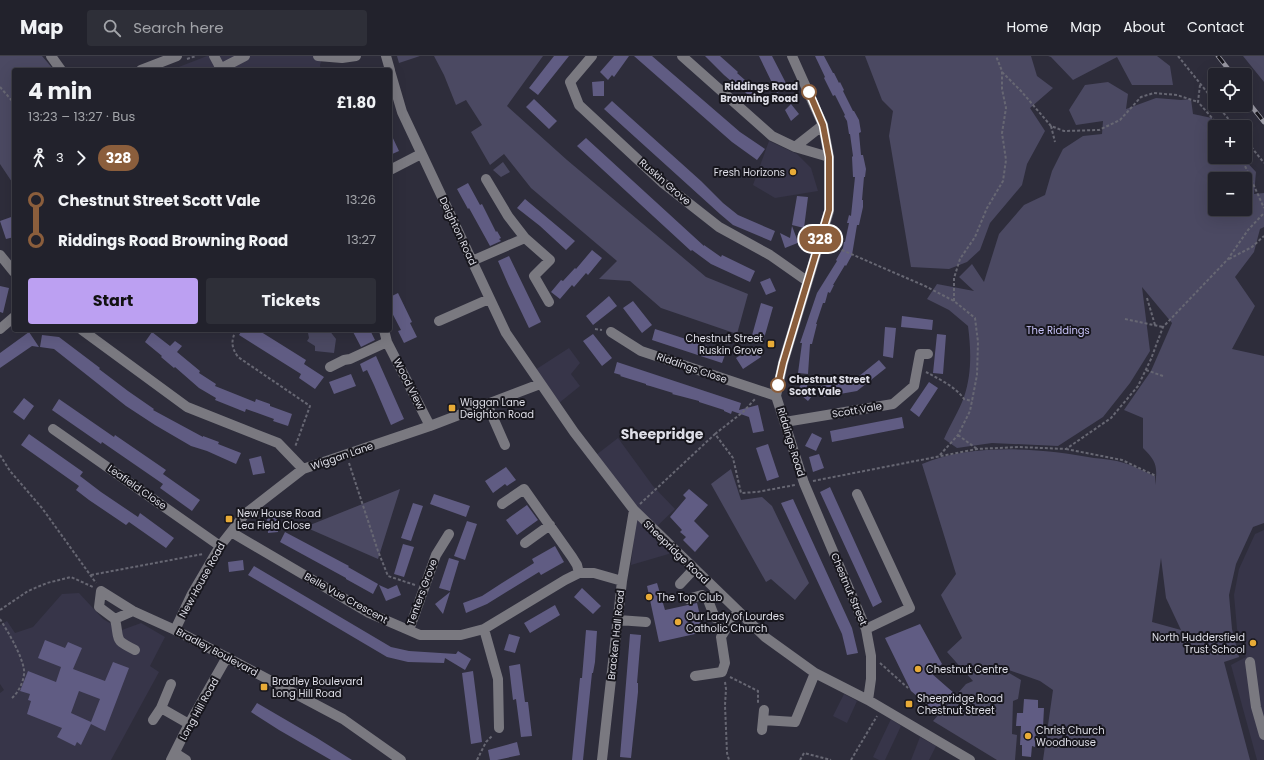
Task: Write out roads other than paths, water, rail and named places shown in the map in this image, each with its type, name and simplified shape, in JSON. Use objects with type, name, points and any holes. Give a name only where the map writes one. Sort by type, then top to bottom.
[{"type":"street","points":[[51,56],[60,68]]},
{"type":"street","points":[[146,68],[177,56]]},
{"type":"street","points":[[214,56],[220,68]]},
{"type":"street","points":[[222,68],[245,56]]},
{"type":"street","points":[[318,56],[342,58],[356,56]]},
{"type":"street","name":"Deighton Road","points":[[386,56],[389,68]]},
{"type":"street","name":"Ruskin Grove","points":[[592,56],[570,82],[579,105],[663,183],[719,227],[770,255],[807,281]]},
{"type":"street","points":[[682,56],[772,136],[795,147],[829,157]]},
{"type":"street","name":"Riddings Road","points":[[792,56],[823,125],[829,157],[829,210],[783,363],[776,396],[804,483]]},
{"type":"street","name":"Deighton Road","points":[[392,77],[402,112],[489,298],[506,333],[540,384]]},
{"type":"street","points":[[795,147],[823,125]]},
{"type":"street","points":[[392,169],[421,154]]},
{"type":"street","points":[[486,179],[508,216],[525,238],[554,264],[534,276],[549,302]]},
{"type":"street","points":[[472,261],[525,238]]},
{"type":"street","points":[[0,255],[12,270]]},
{"type":"street","points":[[439,321],[489,298]]},
{"type":"street","points":[[0,329],[12,320]]},
{"type":"street","name":"Wiggan Lane","points":[[85,332],[187,407],[278,444],[303,469],[430,426],[540,384]]},
{"type":"street","name":"Wood View","points":[[384,332],[387,342],[424,408],[430,426]]},
{"type":"street","name":"Riddings Close","points":[[611,332],[641,351],[776,396]]},
{"type":"street","points":[[330,366],[350,359],[387,342]]},
{"type":"street","name":"Scott Vale","points":[[784,422],[892,404],[914,386],[919,367],[920,353]]},
{"type":"street","name":"Sheepridge Road","points":[[540,384],[574,432],[634,510],[765,637],[815,673],[868,700],[969,760]]},
{"type":"street","points":[[487,404],[506,445]]},
{"type":"street","name":"Leafield Close","points":[[53,429],[218,549]]},
{"type":"street","name":"New House Road","points":[[175,630],[192,594],[218,549],[245,514],[303,469]]},
{"type":"street","name":"Chestnut Street","points":[[804,483],[866,628],[872,656],[868,700]]},
{"type":"street","points":[[502,504],[524,489],[572,557],[579,573],[594,573],[622,581]]},
{"type":"street","points":[[856,494],[910,608],[866,628]]},
{"type":"street","name":"Bracken Hall Road","points":[[602,760],[622,581],[634,510]]},
{"type":"street","points":[[525,543],[550,525]]},
{"type":"street","name":"Belle Vue Crescent","points":[[231,532],[369,613],[420,634],[461,635],[484,629],[564,580],[579,573]]},
{"type":"street","name":"Tenters Grove","points":[[408,630],[436,555],[449,534]]},
{"type":"street","points":[[680,584],[694,569]]},
{"type":"street","name":"Bradley Boulevard","points":[[108,617],[99,607],[101,591],[134,611],[175,630],[343,719],[401,760]]},
{"type":"street","points":[[708,600],[717,591]]},
{"type":"street","points":[[688,599],[702,595],[708,600],[715,618]]},
{"type":"street","points":[[134,611],[108,617],[120,643],[135,650]]},
{"type":"street","points":[[696,676],[723,673],[725,662],[721,637],[737,611]]},
{"type":"street","points":[[618,620],[646,622]]},
{"type":"street","points":[[484,629],[498,679],[499,728]]},
{"type":"street","name":"Long Hill Road","points":[[173,756],[189,724],[227,657]]},
{"type":"street","points":[[1250,662],[1256,707],[1264,735]]},
{"type":"street","points":[[763,720],[795,722],[815,673]]},
{"type":"street","points":[[154,720],[161,708],[171,684]]},
{"type":"street","points":[[161,708],[189,724]]},
{"type":"street","points":[[173,756],[186,760]]},
{"type":"railway","points":[[1218,56],[1227,68]]},
{"type":"railway","points":[[1252,107],[1264,122]]},
{"type":"place","name":"Riddings Road Browning Road","points":[[809,92]]},
{"type":"place","name":"Fresh Horizons","points":[[793,172]]},
{"type":"place","name":"Chestnut Street Ruskin Grove","points":[[771,344]]},
{"type":"place","name":"Chestnut Street Scott Vale","points":[[778,385]]},
{"type":"place","name":"Wiggan Lane Deighton Road","points":[[452,408]]},
{"type":"place","name":"New House Road Lea Field Close","points":[[229,519]]},
{"type":"place","name":"The Top Club","points":[[649,597]]},
{"type":"place","name":"Our Lady of Lourdes Catholic Church","points":[[678,622]]},
{"type":"place","name":"North Huddersfield Trust School","points":[[1253,643]]},
{"type":"place","name":"Chestnut Centre","points":[[918,669]]},
{"type":"place","name":"Bradley Boulevard Long Hill Road","points":[[264,687]]},
{"type":"place","name":"Sheepridge Road Chestnut Street","points":[[909,704]]},
{"type":"place","name":"Christ Church Woodhouse","points":[[1028,736]]},
{"type":"district","name":"Sheepridge","points":[[662,434]]},
{"type":"park label","name":"The Riddings","points":[[1058,330]]}]
